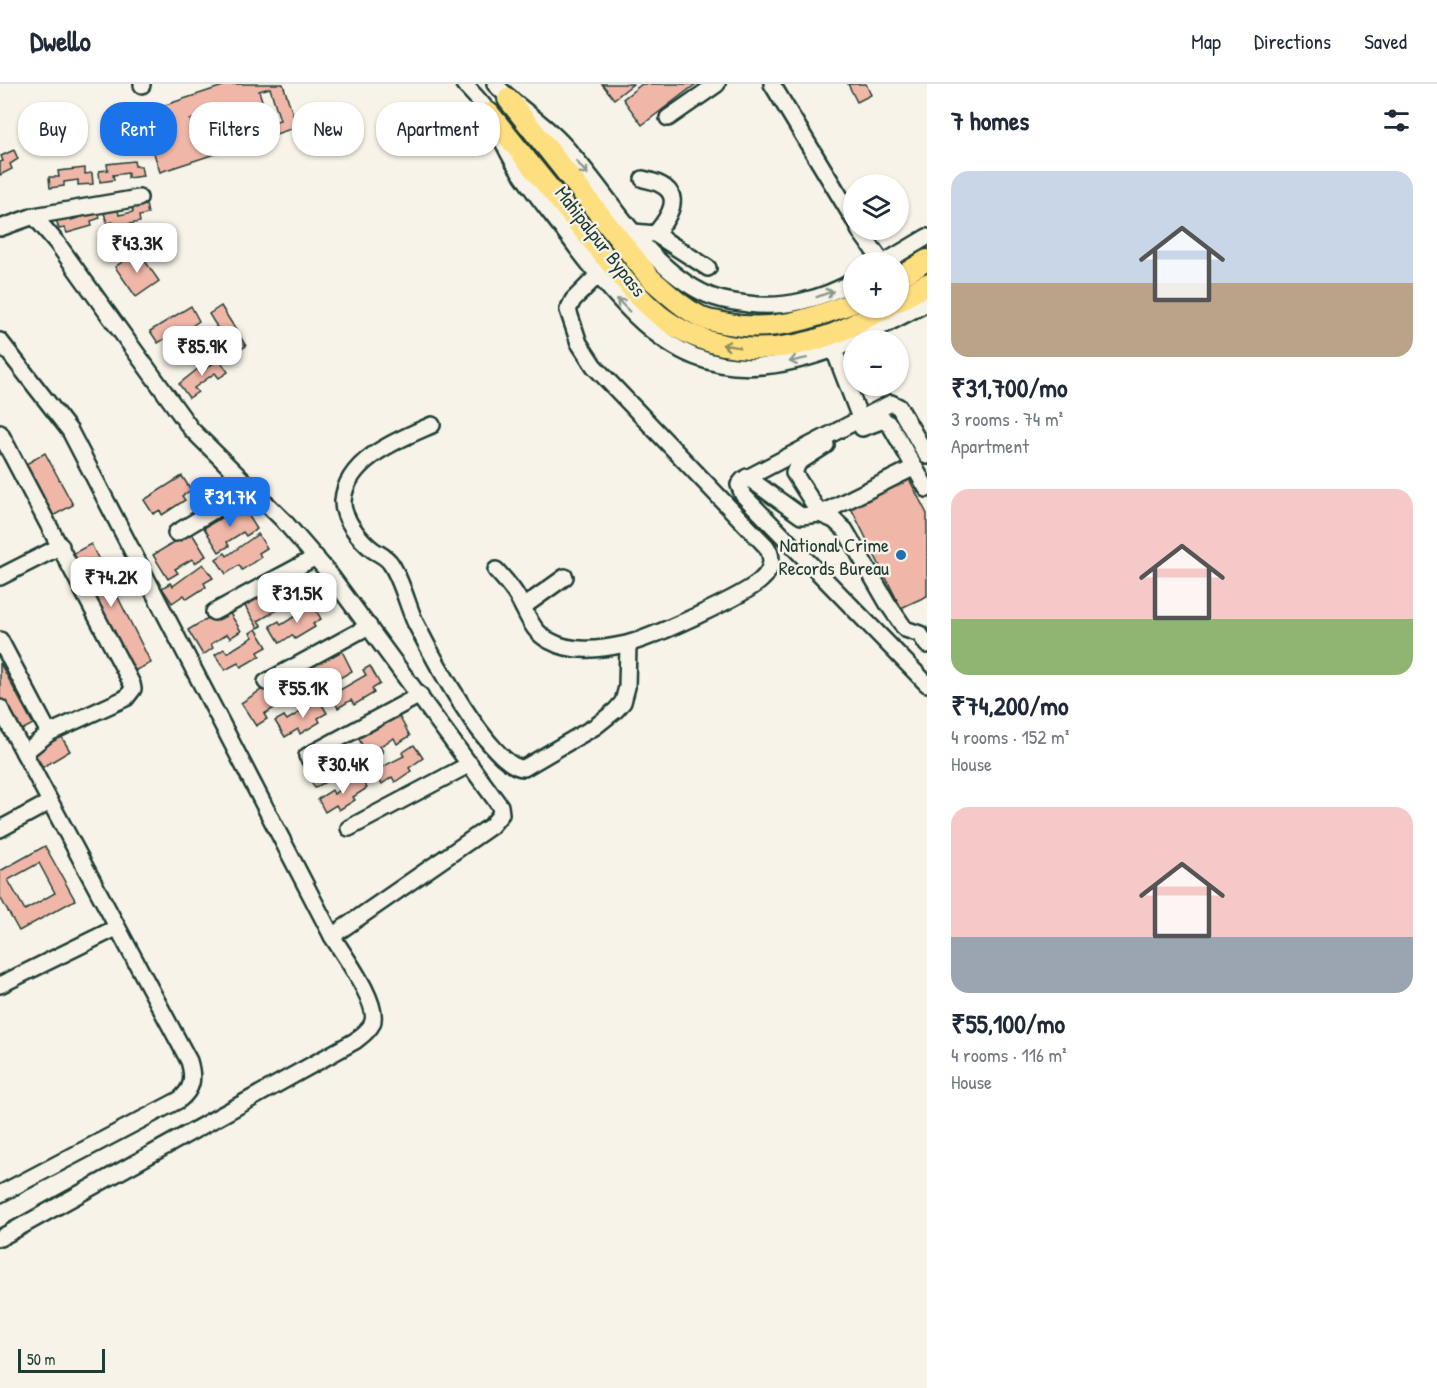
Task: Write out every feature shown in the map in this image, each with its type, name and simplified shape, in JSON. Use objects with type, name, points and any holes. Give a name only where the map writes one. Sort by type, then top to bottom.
[{"type":"main road","points":[[501,91],[650,278],[678,303],[703,319],[739,326],[772,327],[824,315],[843,307]]},
{"type":"main road","points":[[500,126],[637,294],[666,320],[693,336],[723,346],[749,349],[778,348],[833,334],[866,318]]},
{"type":"main road","points":[[909,271],[927,260]]},
{"type":"main road","points":[[909,295],[927,284]]},
{"type":"street","name":"Mahipalpur Bypass","points":[[464,84],[480,102]]},
{"type":"street","points":[[668,118],[717,84]]},
{"type":"street","points":[[772,84],[843,202]]},
{"type":"street","name":"Mahipalpur Bypass","points":[[501,91],[557,138],[634,232],[659,259],[695,288],[725,301],[767,306],[797,303],[843,286]]},
{"type":"street","name":"Mahipalpur Bypass","points":[[500,135],[514,164],[598,275],[632,314],[663,341],[680,352],[746,368],[806,359],[843,346]]},
{"type":"street","points":[[643,179],[658,182],[664,186],[670,191],[674,203],[671,213],[656,234]]},
{"type":"street","points":[[0,228],[34,216],[139,198]]},
{"type":"street","points":[[34,216],[57,243],[191,429],[316,557],[500,806],[501,813],[497,819],[332,936]]},
{"type":"street","points":[[634,232],[656,234],[708,268]]},
{"type":"street","points":[[901,252],[927,237]]},
{"type":"street","points":[[867,240],[876,252]]},
{"type":"street","points":[[496,570],[509,584],[539,634],[558,645],[592,649],[628,644],[747,590],[767,573],[771,558],[766,546],[584,352],[568,310],[573,300],[598,275]]},
{"type":"street","name":"Mahipalpur Bypass","points":[[875,330],[927,303]]},
{"type":"street","points":[[0,341],[70,431],[332,936],[373,1007],[372,1024],[355,1041],[0,1238]]},
{"type":"street","points":[[834,350],[860,418]]},
{"type":"street","points":[[927,456],[903,412],[895,404],[860,418],[747,477],[739,485],[743,495],[927,684]]},
{"type":"street","points":[[927,489],[884,420],[822,447],[798,463],[794,473],[820,514],[834,520],[845,530],[888,604],[905,628],[920,634],[927,645]]},
{"type":"street","points":[[432,425],[385,446],[371,457],[349,482],[343,507],[352,525],[367,544],[391,563],[425,643],[469,717],[490,745],[512,765],[524,768],[596,726],[616,710],[626,694],[628,644]]},
{"type":"street","points":[[0,433],[61,546],[133,689],[126,698],[49,733],[24,753]]},
{"type":"street","points":[[747,477],[801,516],[820,514],[915,467]]},
{"type":"street","points":[[176,533],[251,488]]},
{"type":"street","points":[[0,577],[61,546]]},
{"type":"street","points":[[214,612],[316,557]]},
{"type":"street","points":[[523,607],[565,577]]},
{"type":"street","points":[[266,682],[369,626]]},
{"type":"street","points":[[0,640],[49,733]]},
{"type":"street","points":[[307,756],[420,695]]},
{"type":"street","points":[[0,708],[189,1061],[193,1078],[190,1087],[179,1100],[0,1194]]},
{"type":"street","points":[[349,828],[470,764]]},
{"type":"street","points":[[0,829],[50,802]]},
{"type":"street","points":[[0,985],[116,928]]},
{"type":"building","points":[[229,84],[283,84],[292,112],[292,129],[280,133],[280,102],[274,102],[270,88],[259,91],[262,102],[189,102],[189,156],[209,156],[160,172],[155,156],[177,156],[177,102],[174,102]]},
{"type":"building","points":[[602,84],[633,84],[614,99]]},
{"type":"building","points":[[642,84],[696,84],[642,125],[623,99]]},
{"type":"building","points":[[848,84],[866,84],[871,95],[857,102]]},
{"type":"building","points":[[14,150],[18,159],[10,164],[12,169],[0,175],[0,162],[3,161],[1,156]]},
{"type":"building","points":[[134,161],[135,166],[141,166],[143,176],[128,178],[128,173],[113,175],[114,180],[100,182],[99,171],[108,170],[107,164]]},
{"type":"building","points":[[85,168],[85,174],[92,173],[93,184],[78,185],[78,180],[64,182],[64,186],[50,188],[49,177],[59,177],[58,171]]},
{"type":"building","points":[[146,204],[148,214],[139,216],[140,222],[114,227],[113,222],[107,223],[104,213],[118,210],[119,215],[133,212],[132,207]]},
{"type":"building","points":[[97,208],[100,218],[91,221],[92,226],[67,233],[65,228],[59,229],[56,219],[70,216],[71,220],[85,216],[84,212]]},
{"type":"building","points":[[138,251],[159,281],[136,297],[115,267]]},
{"type":"building","points":[[191,306],[199,321],[173,339],[171,335],[158,343],[150,331]]},
{"type":"building","points":[[221,306],[246,346],[232,355],[213,329],[217,327],[209,314]]},
{"type":"building","points":[[219,359],[228,372],[219,378],[215,373],[194,388],[198,392],[189,398],[179,384],[204,364],[207,368]]},
{"type":"building","points":[[45,453],[73,505],[49,518],[21,467]]},
{"type":"building","name":"National Crime Records Bureau","points":[[907,475],[927,514],[927,596],[901,608],[849,504]]},
{"type":"building","points":[[182,476],[191,490],[182,496],[185,500],[162,515],[160,510],[153,514],[144,500]]},
{"type":"building","points":[[242,505],[257,529],[246,536],[243,532],[227,542],[229,546],[219,552],[204,528]]},
{"type":"building","points":[[191,532],[206,556],[195,563],[192,559],[175,569],[178,573],[168,579],[153,555]]},
{"type":"building","points":[[258,534],[267,548],[259,553],[261,557],[242,570],[239,565],[226,574],[216,559],[225,553],[227,556]]},
{"type":"building","points":[[91,544],[151,663],[132,672],[72,554]]},
{"type":"building","points":[[203,564],[213,578],[204,583],[206,587],[187,599],[184,595],[172,603],[162,588],[170,583],[173,586]]},
{"type":"building","points":[[283,577],[299,604],[289,610],[286,605],[258,621],[262,626],[258,628],[242,601]]},
{"type":"building","points":[[311,601],[321,619],[313,624],[315,627],[295,639],[292,635],[280,643],[270,626],[279,621],[281,625],[307,609],[305,604]]},
{"type":"building","points":[[226,607],[241,631],[230,638],[227,634],[211,644],[213,648],[203,655],[188,630]]},
{"type":"building","points":[[256,629],[267,647],[258,652],[260,656],[241,667],[238,663],[225,670],[215,655],[224,649],[227,653],[253,637],[250,633]]},
{"type":"building","points":[[340,647],[352,671],[340,678],[338,673],[320,683],[323,687],[311,694],[298,669]]},
{"type":"building","points":[[0,663],[33,724],[18,732],[0,699]]},
{"type":"building","points":[[370,666],[380,684],[372,689],[374,693],[354,705],[351,700],[338,708],[329,692],[338,687],[340,690],[366,675],[363,670]]},
{"type":"building","points":[[281,677],[296,700],[284,708],[281,704],[264,714],[267,719],[256,726],[241,703]]},
{"type":"building","points":[[316,695],[327,713],[318,718],[320,722],[300,734],[298,729],[285,737],[275,721],[284,716],[287,720],[313,704],[310,699]]},
{"type":"building","points":[[395,709],[410,736],[397,744],[394,738],[380,746],[383,752],[370,759],[355,732]]},
{"type":"building","points":[[61,736],[70,751],[43,767],[33,752]]},
{"type":"building","points":[[339,739],[354,766],[341,773],[338,768],[324,776],[327,781],[315,788],[300,761]]},
{"type":"building","points":[[414,745],[423,758],[409,768],[411,771],[395,782],[392,777],[382,784],[374,771],[404,756],[402,753]]},
{"type":"building","points":[[359,774],[367,788],[353,797],[355,800],[339,810],[336,805],[325,812],[318,799],[332,790],[334,794]]},
{"type":"building","points":[[45,846],[75,900],[19,931],[0,897],[0,871]],"holes":[[[39,863],[55,893],[25,910],[8,880]]]},
{"type":"place","name":"National Crime Records Bureau","points":[[901,555]]}]
